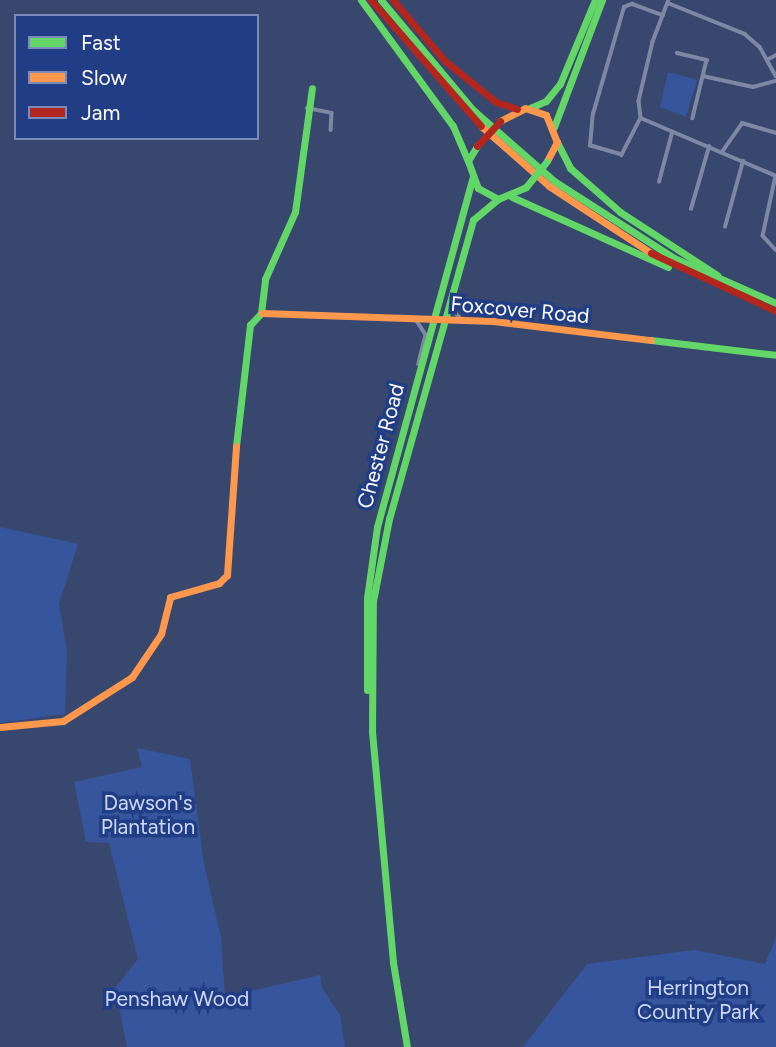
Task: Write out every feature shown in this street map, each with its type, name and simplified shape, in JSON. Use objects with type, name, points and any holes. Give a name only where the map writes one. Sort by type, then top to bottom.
[{"type":"main road","points":[[361,0],[453,126],[468,160],[471,180],[498,199],[512,197],[526,187],[547,161],[557,142]]},
{"type":"main road","points":[[371,0],[441,87],[508,153],[611,230],[722,289]]},
{"type":"main road","points":[[381,0],[465,101],[554,181],[645,242],[776,303]]},
{"type":"main road","points":[[393,0],[445,61],[496,102],[517,109],[530,108],[546,101],[560,84],[594,0]]},
{"type":"main road","points":[[602,0],[556,110],[554,127],[557,142],[570,168],[639,227],[754,295]]},
{"type":"main road","points":[[0,727],[63,721],[132,677],[161,634],[170,597],[219,583],[228,575],[241,382],[250,326],[261,313],[265,279],[295,212],[301,149],[312,88]]},
{"type":"main road","points":[[530,108],[546,115],[554,127]]},
{"type":"main road","points":[[468,160],[500,121],[517,109]]},
{"type":"main road","name":"Chester Road","points":[[407,1047],[393,962],[365,639],[372,556],[471,180]]},
{"type":"main road","points":[[512,197],[776,311]]},
{"type":"main road","name":"Chester Road","points":[[372,727],[370,639],[379,561],[473,220],[498,199]]},
{"type":"main road","name":"Foxcover Road","points":[[261,313],[465,321],[776,355]]},
{"type":"street","points":[[663,15],[632,4],[624,7],[603,91],[593,114],[590,146],[622,155],[641,118],[639,101],[669,1],[736,28],[767,60],[776,79],[753,87],[703,76]]},
{"type":"street","points":[[677,53],[707,60],[693,118]]},
{"type":"street","points":[[767,60],[776,55]]},
{"type":"street","points":[[307,108],[332,113],[331,131]]},
{"type":"street","points":[[641,118],[776,176],[763,236],[776,250]]},
{"type":"street","points":[[722,152],[742,123],[776,133]]},
{"type":"street","points":[[659,182],[672,132]]},
{"type":"street","points":[[691,209],[709,147]]},
{"type":"street","points":[[725,227],[743,161]]},
{"type":"street","points":[[458,274],[453,310],[465,321]]},
{"type":"street","points":[[416,383],[426,335],[417,321]]},
{"type":"green space","points":[[668,72],[697,80],[686,117],[660,107]]},
{"type":"green space","points":[[0,527],[78,544],[59,604],[67,652],[65,714],[0,723]]},
{"type":"green space","points":[[137,748],[190,759],[204,864],[221,937],[225,997],[320,975],[322,988],[340,1015],[345,1047],[127,1047],[115,988],[138,959],[109,843],[86,842],[74,782],[142,767]]},
{"type":"green space","name":"Herrington Country Park","points":[[776,937],[776,1047],[523,1047],[587,964],[694,950],[765,964]]},
{"type":"traffic: fast","points":[[361,0],[453,126],[468,161]]},
{"type":"traffic: fast","points":[[381,0],[473,110],[554,181],[674,258],[776,303]]},
{"type":"traffic: fast","points":[[530,108],[546,101],[560,84],[595,0]]},
{"type":"traffic: fast","points":[[554,127],[602,0]]},
{"type":"traffic: fast","points":[[261,313],[265,279],[295,212],[312,88]]},
{"type":"traffic: fast","points":[[557,142],[570,168],[620,212],[717,275]]},
{"type":"traffic: fast","points":[[477,146],[468,161],[478,188],[498,199],[526,187]]},
{"type":"traffic: fast","points":[[526,187],[547,161]]},
{"type":"traffic: fast","points":[[367,690],[367,598],[377,527],[472,179]]},
{"type":"traffic: fast","points":[[512,197],[668,267]]},
{"type":"traffic: fast","points":[[407,1047],[393,962],[372,731],[373,601],[389,519],[473,220],[498,199]]},
{"type":"traffic: fast","points":[[236,446],[250,325],[261,313]]},
{"type":"traffic: fast","points":[[651,340],[776,355]]},
{"type":"traffic: slow","points":[[500,121],[525,108],[546,115],[557,142],[547,161]]},
{"type":"traffic: slow","points":[[481,126],[549,186],[651,253]]},
{"type":"traffic: slow","points":[[262,313],[493,321],[651,340]]},
{"type":"traffic: slow","points":[[0,727],[63,721],[132,677],[161,634],[170,597],[219,583],[227,575],[236,446]]},
{"type":"traffic: jam","points":[[371,0],[481,126]]},
{"type":"traffic: jam","points":[[393,0],[445,61],[496,102],[517,109]]},
{"type":"traffic: jam","points":[[477,146],[500,121]]},
{"type":"traffic: jam","points":[[651,253],[776,311]]},
{"type":"park label","name":"Dawson's Plantation","points":[[148,815]]},
{"type":"park label","name":"Penshaw Wood","points":[[177,999]]}]
